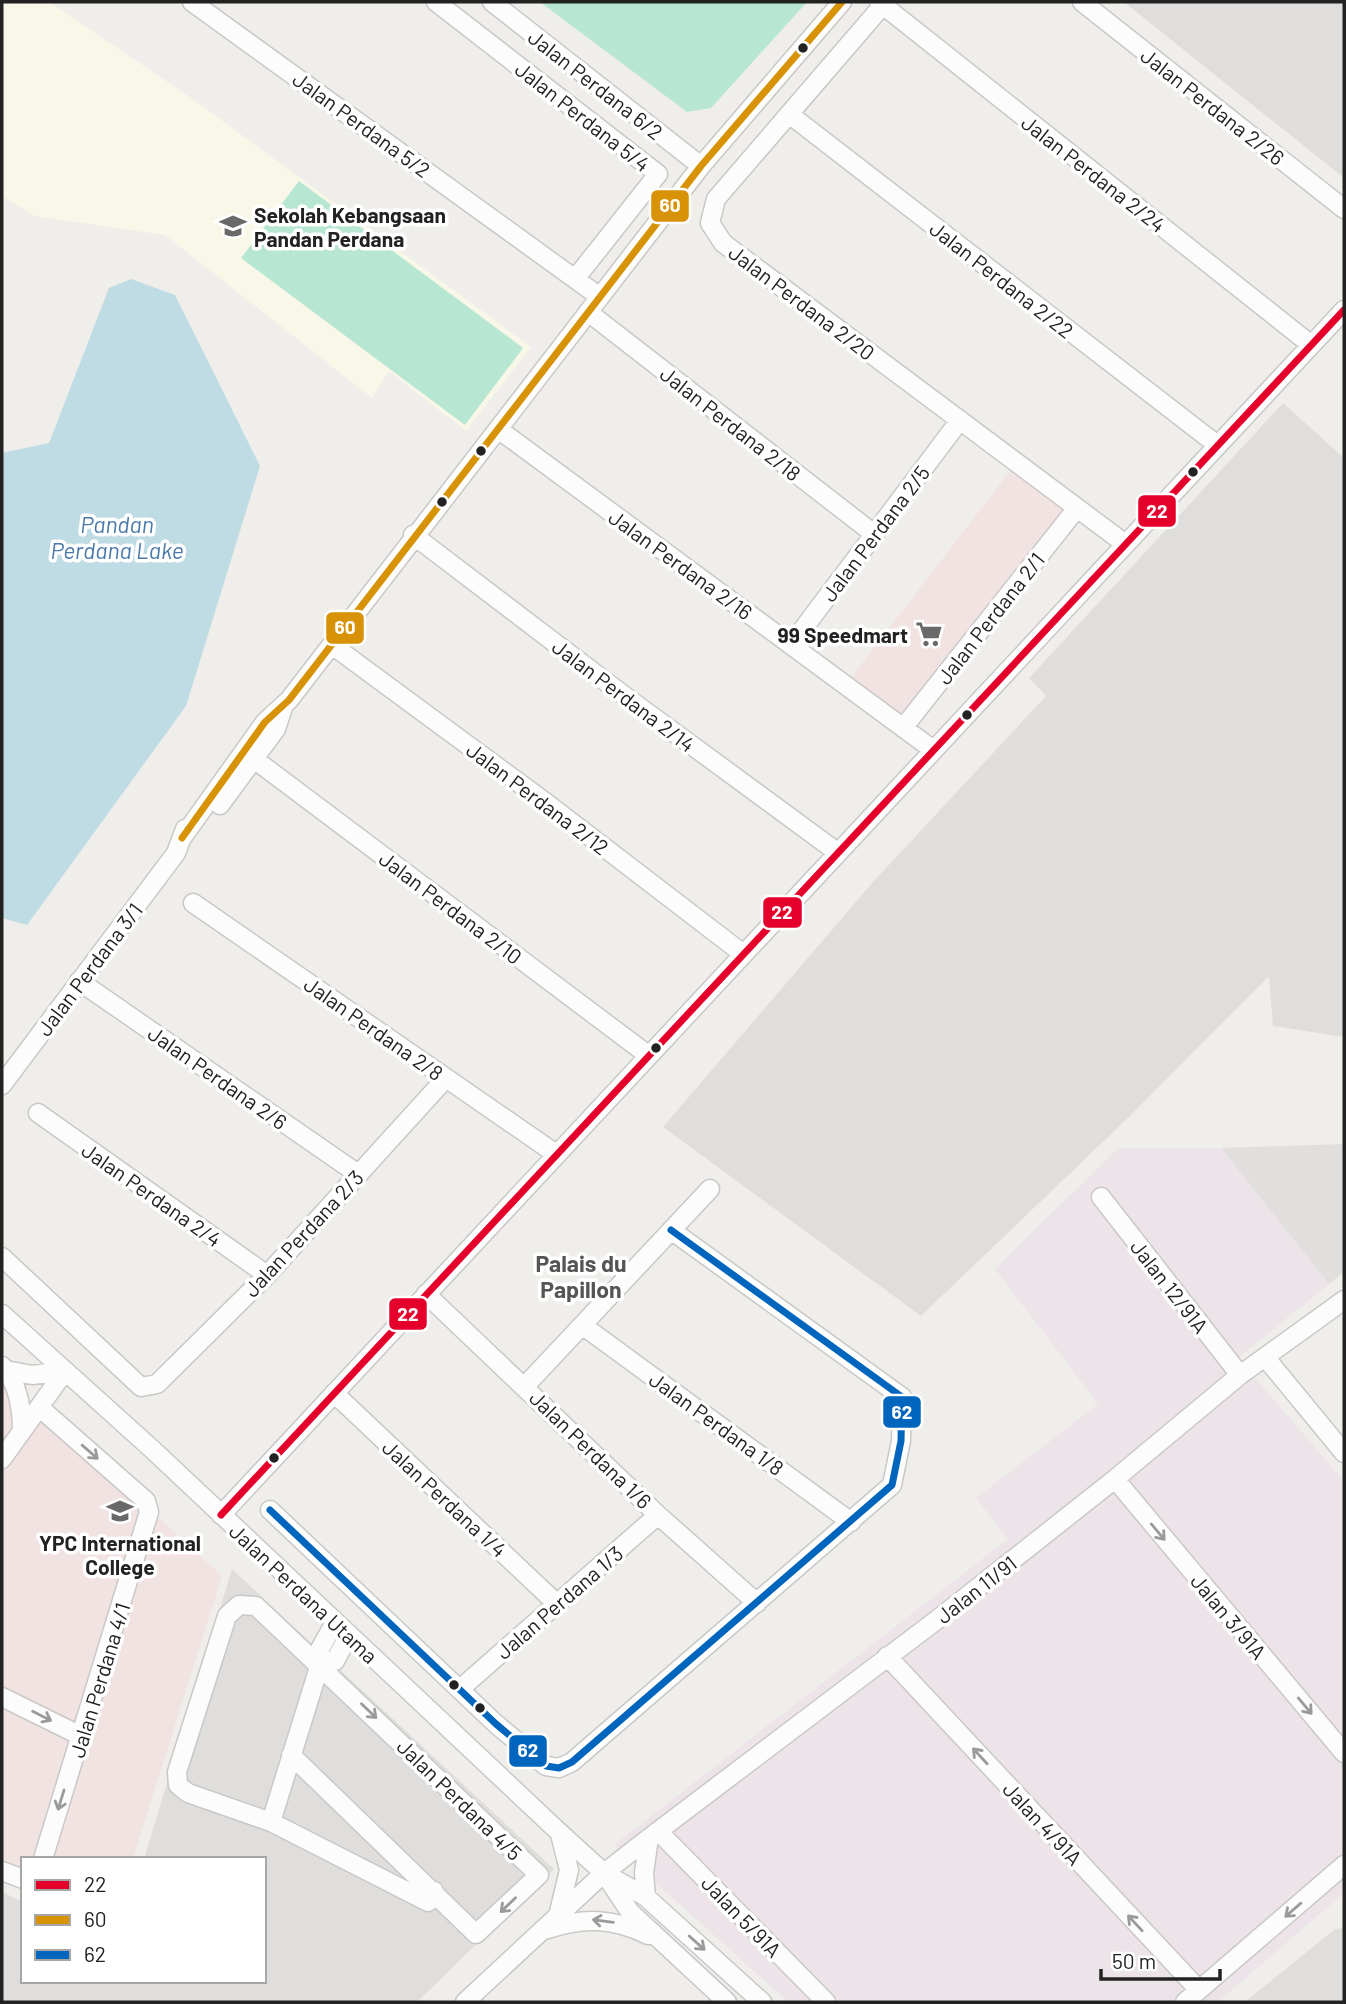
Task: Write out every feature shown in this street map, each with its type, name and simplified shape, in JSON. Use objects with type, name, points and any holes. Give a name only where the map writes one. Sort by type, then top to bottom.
[{"type":"street","name":"Jalan Perdana 5/2","points":[[192,2],[600,297]]},
{"type":"street","name":"Jalan Perdana 5/4","points":[[436,2],[658,174],[575,279]]},
{"type":"street","name":"Jalan Perdana 6/2","points":[[492,2],[701,166]]},
{"type":"street","name":"Jalan Perdana 3/1","points":[[2,1084],[179,846],[190,813],[248,729],[265,722],[282,708],[413,535],[701,166],[842,2]]},
{"type":"street","name":"Jalan Perdana 2/26","points":[[1082,2],[1344,209]]},
{"type":"street","name":"Jalan Perdana 2/20","points":[[881,4],[716,199],[710,223],[723,243],[1124,543]]},
{"type":"street","name":"Jalan Perdana 2/24","points":[[881,4],[1310,344]]},
{"type":"street","name":"Jalan Perdana 2/22","points":[[789,114],[1216,444]]},
{"type":"street","name":"Jalan Perdana 2/1","points":[[221,1515],[1216,444],[1344,310]]},
{"type":"street","name":"Jalan Perdana 2/18","points":[[588,312],[874,534]]},
{"type":"street","name":"Jalan Perdana 2/5","points":[[790,645],[960,421]]},
{"type":"street","name":"Jalan Perdana 2/16","points":[[498,429],[932,749]]},
{"type":"street","name":"Jalan Perdana 2/1","points":[[903,728],[1077,508]]},
{"type":"street","name":"Jalan Perdana 2/14","points":[[413,535],[837,852]]},
{"type":"street","name":"Jalan Perdana 2/12","points":[[332,645],[743,953]]},
{"type":"street","name":"Jalan Perdana 3/1","points":[[179,846],[190,846],[275,729],[282,708]]},
{"type":"street","name":"Jalan Perdana 2/10","points":[[254,760],[648,1055]]},
{"type":"street","name":"Jalan Perdana 2/8","points":[[193,903],[556,1154]]},
{"type":"street","name":"Jalan Perdana 2/6","points":[[79,981],[358,1174]]},
{"type":"street","name":"Jalan Perdana 2/3","points":[[2,1257],[141,1387],[157,1384],[267,1275],[446,1078]]},
{"type":"street","name":"Jalan Perdana 2/4","points":[[38,1113],[267,1275]]},
{"type":"street","points":[[526,1386],[710,1189]]},
{"type":"street","name":"Jalan 12/91A","points":[[1101,1197],[1240,1375]]},
{"type":"street","points":[[270,1510],[546,1766],[559,1768],[572,1762],[892,1485],[901,1441],[902,1397],[671,1230]]},
{"type":"street","name":"Jalan Perdana 1/6","points":[[426,1294],[526,1386],[658,1515],[757,1603]]},
{"type":"street","name":"Jalan 11/91","points":[[604,1873],[1115,1479],[1240,1375],[1344,1300]]},
{"type":"street","name":"Jalan Perdana Utama","points":[[2,1314],[604,1873],[646,1897],[762,2002]]},
{"type":"street","name":"Jalan Perdana 1/8","points":[[582,1325],[851,1522]]},
{"type":"street","points":[[1265,1357],[1344,1453]]},
{"type":"street","points":[[4,1368],[32,1375],[65,1371]]},
{"type":"street","points":[[4,1368],[20,1406],[22,1431]]},
{"type":"street","points":[[2,1459],[65,1371]]},
{"type":"street","name":"Jalan Perdana 1/4","points":[[334,1393],[556,1603]]},
{"type":"street","name":"Jalan Perdana 4/1","points":[[39,1406],[146,1501],[149,1512],[44,1857]]},
{"type":"street","name":"Jalan 3/91A","points":[[1115,1479],[1344,1754]]},
{"type":"street","name":"Jalan Perdana 1/3","points":[[460,1689],[658,1515]]},
{"type":"street","points":[[291,1755],[434,1891],[428,1902],[271,1822],[188,1793],[178,1785],[177,1772],[228,1616],[239,1605],[256,1606],[320,1664]]},
{"type":"street","points":[[271,1822],[320,1664],[320,1649],[335,1622]]},
{"type":"street","points":[[320,1664],[335,1661],[349,1635]]},
{"type":"street","name":"Jalan 4/91A","points":[[887,1656],[1192,1996]]},
{"type":"street","name":"Jalan Perdana 4/5","points":[[320,1664],[539,1875],[476,1934],[434,1891]]},
{"type":"street","points":[[2,1697],[81,1736]]},
{"type":"street","points":[[558,1915],[569,1870],[560,1833]]},
{"type":"street","points":[[646,1897],[644,1873],[653,1834]]},
{"type":"street","name":"Jalan 5/91A","points":[[653,1834],[826,2002]]},
{"type":"street","points":[[1192,1996],[1344,1865]]},
{"type":"street","points":[[2,1871],[21,1878]]},
{"type":"street","points":[[465,2002],[604,1873]]},
{"type":"street","name":"Jalan Perdana Utama","points":[[604,1873],[631,1912],[727,2002]]},
{"type":"street","points":[[542,1931],[567,1923],[597,1919],[631,1927],[661,1941]]},
{"type":"shaded area","name":"Sekolah Kebangsaan Pandan Perdana","points":[[2,2],[49,2],[187,95],[531,347],[466,431],[389,371],[372,398],[165,235],[34,216],[2,196]]},
{"type":"shaded area","points":[[1124,2],[1344,2],[1344,178]]},
{"type":"shaded area","points":[[1283,403],[1344,458],[1344,1037],[1273,1026],[1269,976],[1130,1116],[921,1316],[663,1127],[873,882],[1046,696],[1029,678]]},
{"type":"shaded area","points":[[1013,467],[1068,510],[903,717],[850,679]]},
{"type":"shaded area","points":[[1344,1144],[1344,1272],[1329,1284],[1221,1148]]},
{"type":"shaded area","points":[[1118,1148],[1221,1148],[1329,1284],[1238,1358],[1344,1481],[1344,1893],[1218,2002],[788,2002],[614,1845],[1008,1539],[976,1498],[1098,1404],[995,1269]]},
{"type":"shaded area","points":[[2,1374],[222,1576],[134,1857],[21,1857],[21,1874],[2,1864]]},
{"type":"shaded area","points":[[232,1569],[554,1869],[417,2002],[2,2002],[2,1892],[21,1901],[21,1983],[266,1983],[266,1857],[145,1857]]},
{"type":"shaded area","points":[[1344,1928],[1344,2002],[1245,2002],[1335,1929]]},
{"type":"green space","points":[[540,2],[807,2],[711,108],[687,112]]},
{"type":"green space","points":[[299,181],[523,348],[465,425],[241,258]]},
{"type":"water","name":"Pandan Perdana Lake","points":[[131,279],[175,295],[260,466],[186,706],[27,925],[2,918],[2,453],[49,443],[109,288]]},
{"type":"transit line","name":"60","points":[[182,838],[265,722],[289,700],[701,166],[842,2]]},
{"type":"transit line","name":"22","points":[[221,1515],[1344,310]]},
{"type":"transit line","name":"62","points":[[270,1510],[496,1724],[546,1766],[559,1768],[572,1762],[892,1485],[901,1441],[902,1397],[671,1230]]},
{"type":"place","name":"Sekolah Kebangsaan Pandan Perdana","points":[[233,226]]},
{"type":"place","name":"99 Speedmart","points":[[929,634]]},
{"type":"place","name":"YPC International College","points":[[120,1511]]},
{"type":"district","name":"Palais du Papillon","points":[[581,1276]]}]
